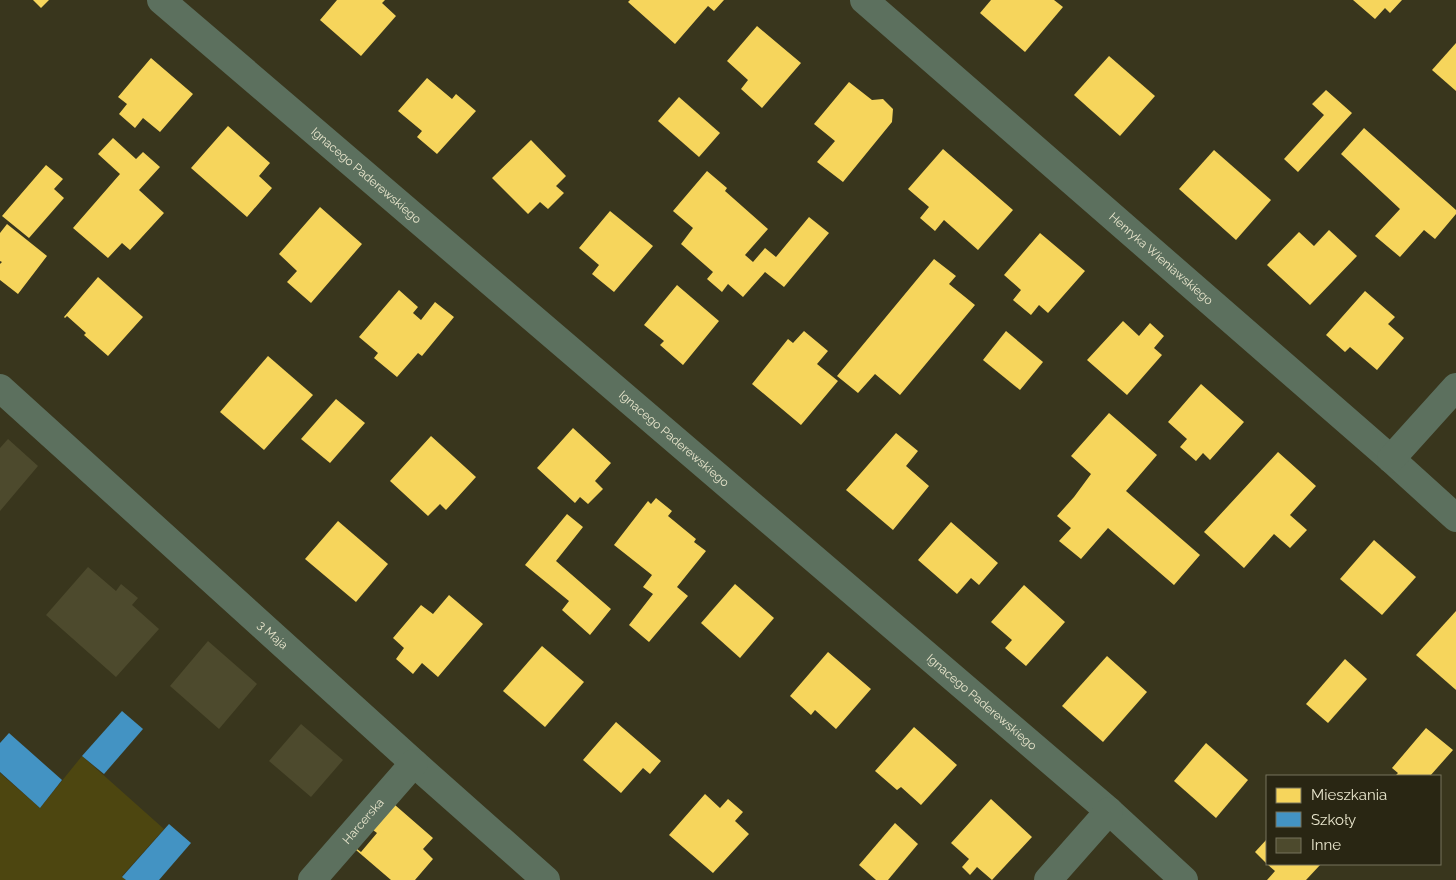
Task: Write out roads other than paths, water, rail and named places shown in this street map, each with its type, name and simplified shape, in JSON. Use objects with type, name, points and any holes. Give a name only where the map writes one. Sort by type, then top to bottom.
[{"type":"street","name":"Ignacego Paderewskiego","points":[[161,0],[1109,811],[1184,880]]},
{"type":"street","name":"Henryka Wieniawskiego","points":[[864,0],[1391,459],[1456,518]]},
{"type":"street","points":[[1391,459],[1456,386]]},
{"type":"street","name":"3 Maja","points":[[0,388],[546,880]]},
{"type":"street","name":"Harcerska","points":[[312,880],[414,763]]},
{"type":"street","points":[[1048,880],[1109,811]]}]
